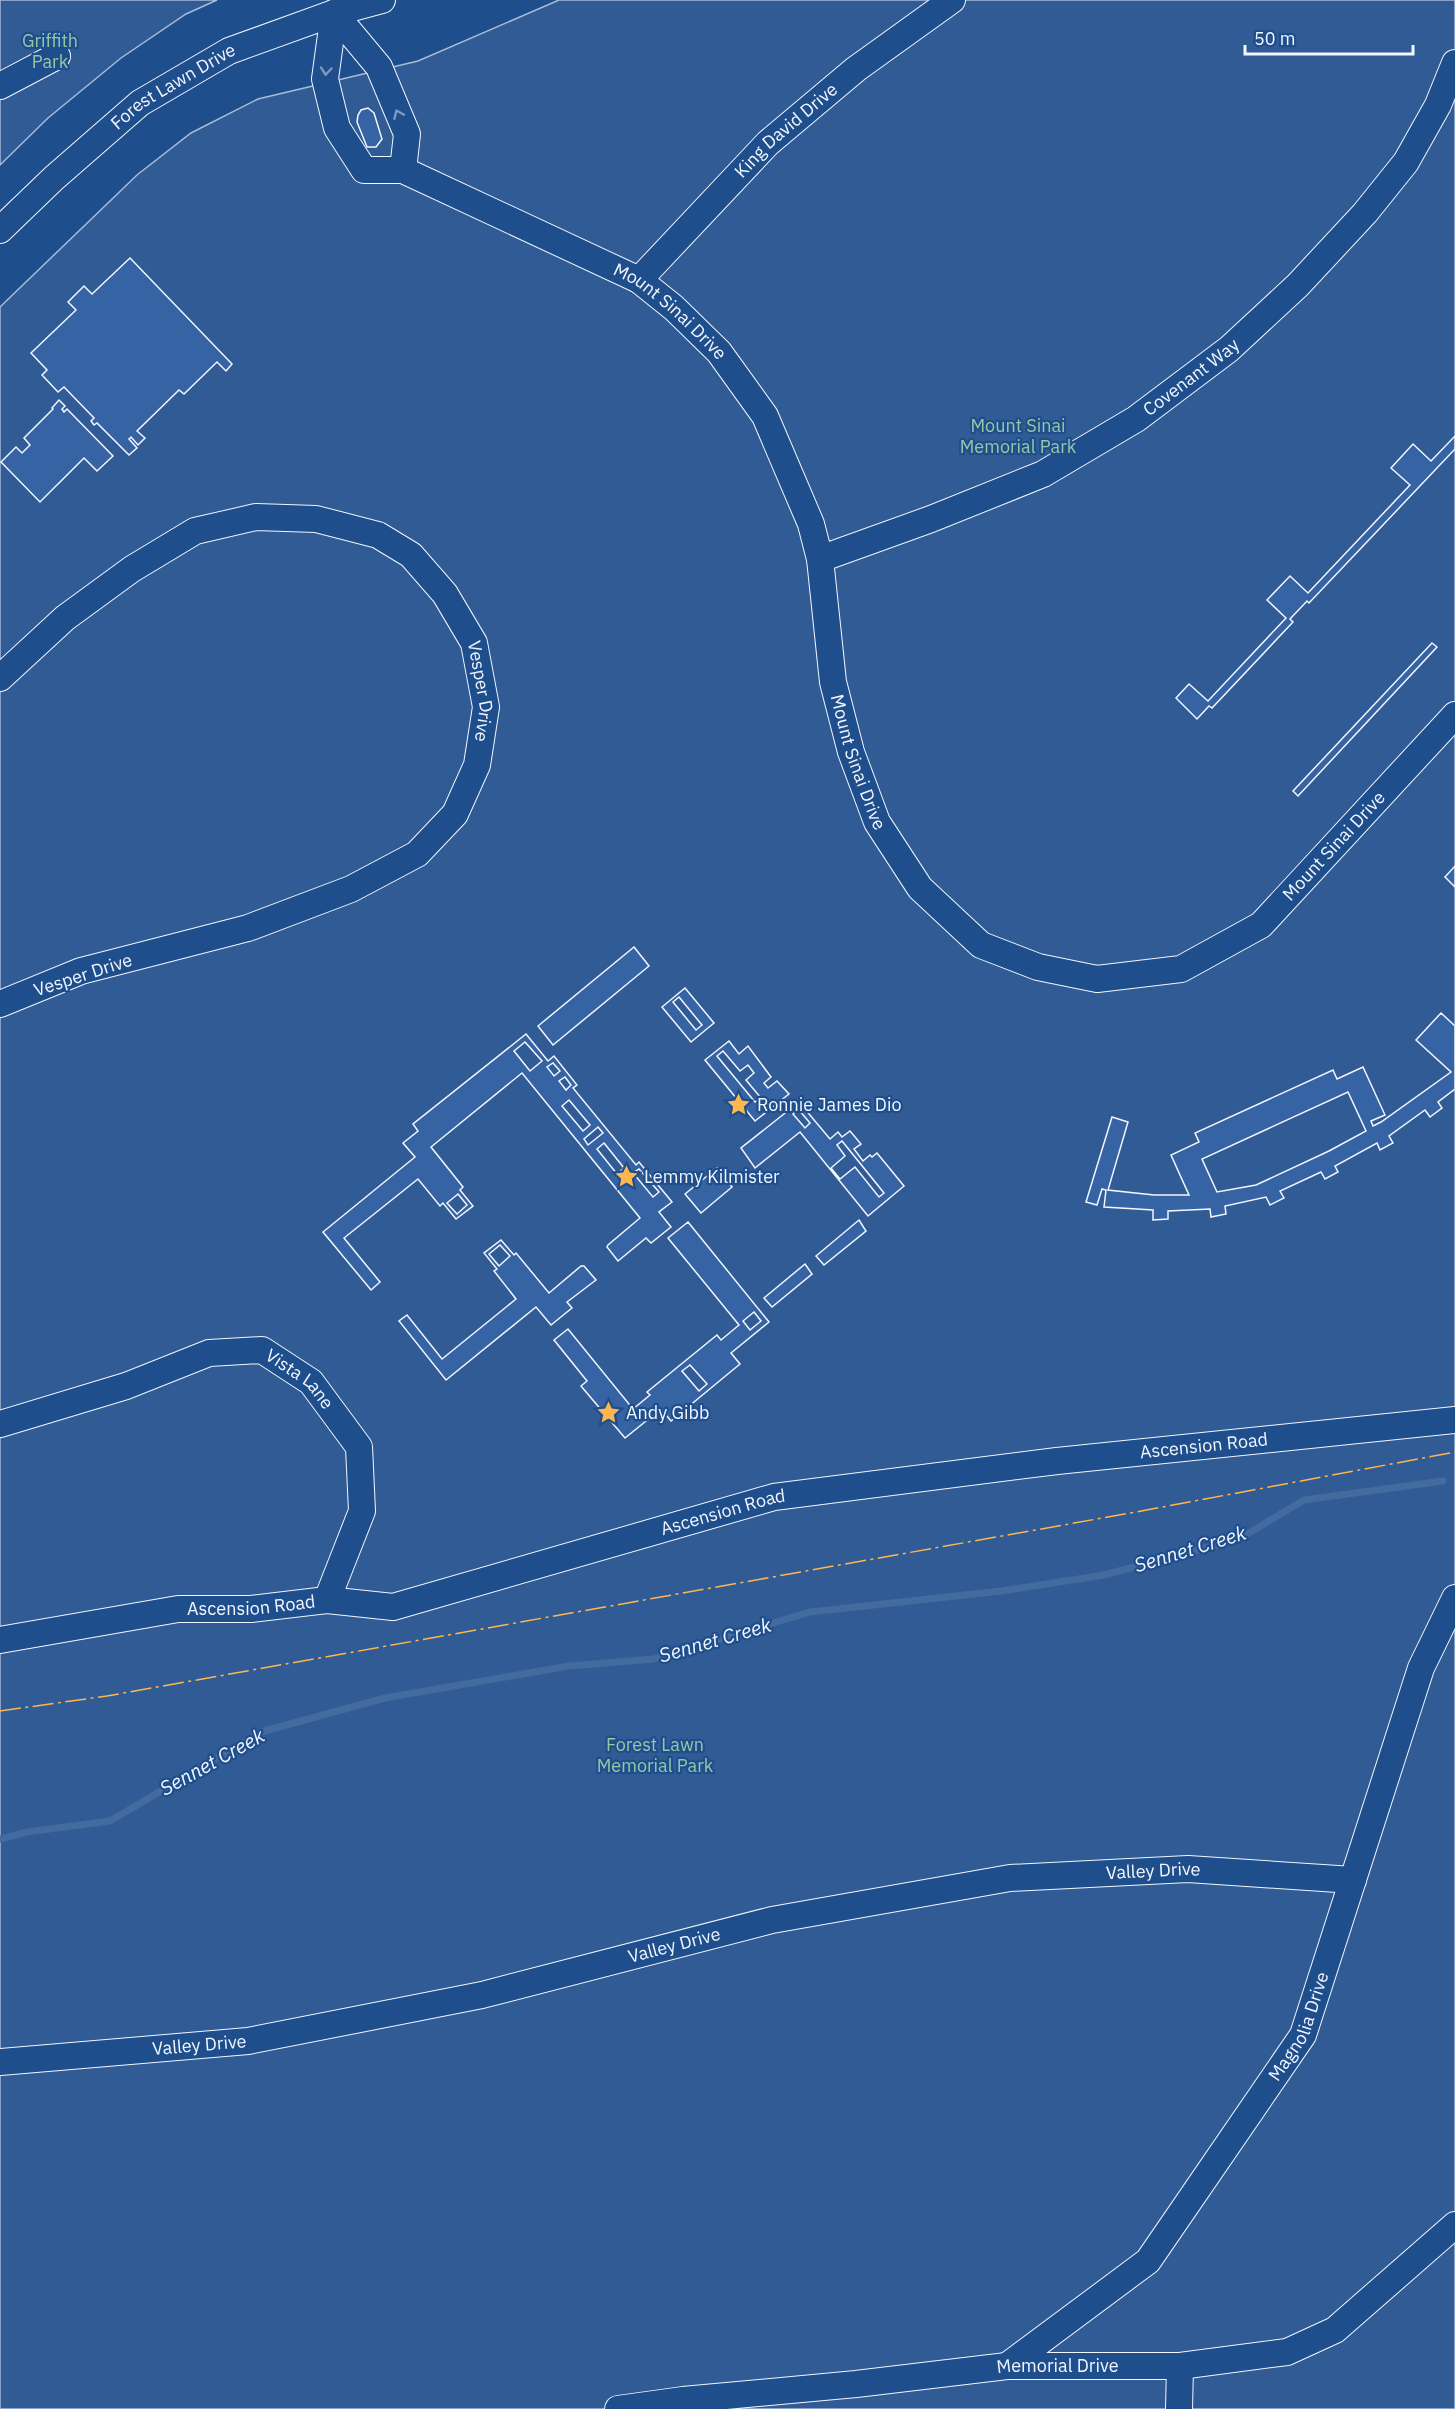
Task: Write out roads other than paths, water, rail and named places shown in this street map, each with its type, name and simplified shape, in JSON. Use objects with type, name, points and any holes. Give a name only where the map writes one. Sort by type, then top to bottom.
[{"type":"street","name":"Forest Lawn Drive","points":[[0,230],[54,178],[140,104],[230,51],[334,13],[382,0]]},
{"type":"street","name":"King David Drive","points":[[639,280],[768,143],[856,69],[952,0]]},
{"type":"street","name":"Mount Sinai Drive","points":[[334,13],[325,79],[337,128],[364,170],[403,170],[639,280],[674,308],[719,352],[765,416],[784,455],[811,524],[820,559],[832,682],[850,752],[877,822],[920,888],[981,945],[1038,967],[1097,979],[1181,969],[1261,925],[1455,715]]},
{"type":"street","points":[[334,13],[380,67],[407,134],[403,170]]},
{"type":"street","points":[[0,86],[57,56]]},
{"type":"street","name":"Covenant Way","points":[[820,559],[931,519],[1043,474],[1136,419],[1229,349],[1298,285],[1365,213],[1406,162],[1438,105],[1455,63]]},
{"type":"street","name":"Vesper Drive","points":[[0,678],[65,618],[132,569],[195,531],[256,517],[316,519],[378,535],[411,555],[445,594],[474,643],[486,707],[477,765],[454,814],[417,854],[351,889],[248,928],[81,971],[0,1004]]},
{"type":"street","name":"Vista Lane","points":[[0,1424],[126,1386],[209,1353],[262,1350],[311,1382],[359,1447],[362,1511],[327,1600]]},
{"type":"street","name":"Ascension Road","points":[[0,1640],[178,1609],[251,1608],[327,1600],[393,1607],[774,1497],[1057,1461],[1455,1420]]},
{"type":"street","name":"Magnolia Drive","points":[[1007,2366],[1148,2261],[1303,2035],[1420,1668],[1455,1598]]},
{"type":"street","name":"Valley Drive","points":[[0,2062],[248,2041],[482,1995],[772,1920],[1010,1878],[1188,1869],[1353,1880]]},
{"type":"street","name":"Memorial Drive","points":[[618,2409],[683,2400],[856,2384],[1007,2366],[1180,2366],[1287,2352],[1335,2330],[1455,2225]]},
{"type":"street","points":[[1179,2409],[1180,2366]]},
{"type":"waterway","name":"Sennet Creek","points":[[0,1839],[27,1832],[110,1821],[261,1732],[385,1698],[569,1666],[654,1659],[810,1612],[1001,1591],[1104,1575],[1239,1539],[1304,1500],[1443,1481]]},
{"type":"place","name":"Ronnie James Dio","points":[[739,1105]]},
{"type":"place","name":"Lemmy Kilmister","points":[[626,1177]]},
{"type":"place","name":"Andy Gibb","points":[[608,1413]]},
{"type":"park label","name":"Griffith Park","points":[[50,51]]},
{"type":"park label","name":"Mount Sinai Memorial Park","points":[[1018,436]]},
{"type":"park label","name":"Forest Lawn Memorial Park","points":[[655,1755]]}]
